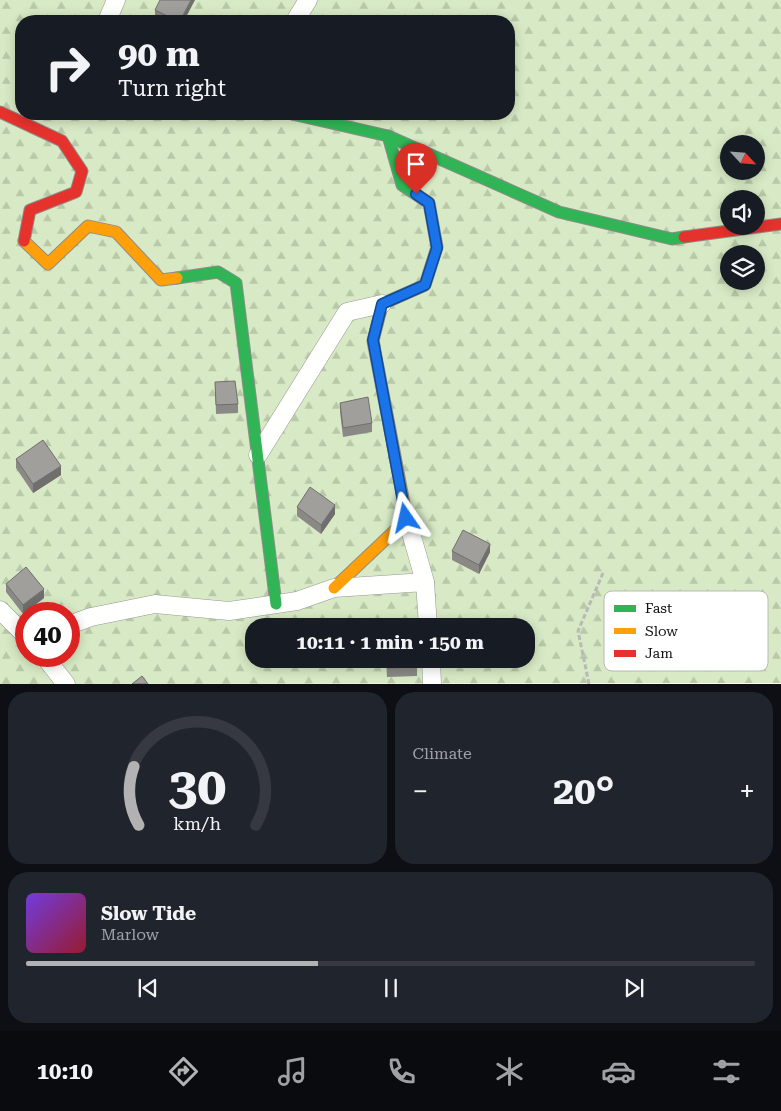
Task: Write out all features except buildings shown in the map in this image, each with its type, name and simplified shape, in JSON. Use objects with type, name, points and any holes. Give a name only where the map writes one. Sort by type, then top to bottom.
[{"type":"street","points":[[110,15],[116,0]]},
{"type":"street","points":[[299,15],[308,0]]},
{"type":"street","points":[[0,112],[15,119]]},
{"type":"street","points":[[17,120],[62,141],[82,171],[76,192],[52,199],[30,210],[24,241],[48,264],[88,226],[116,232],[162,280],[218,272],[236,283],[276,604]]},
{"type":"street","points":[[318,120],[388,136],[559,212],[672,239],[781,224]]},
{"type":"street","points":[[258,455],[347,312],[382,304],[425,285],[437,248],[429,203],[402,185],[388,136]]},
{"type":"street","points":[[382,304],[373,340],[406,518],[425,582],[427,618]]},
{"type":"street","points":[[334,588],[406,518]]},
{"type":"street","points":[[80,620],[155,604],[229,611],[297,600],[334,588],[425,582]]},
{"type":"street","points":[[0,610],[15,625]]},
{"type":"street","points":[[53,667],[66,684]]},
{"type":"street","points":[[431,668],[432,684]]},
{"type":"path","points":[[589,684],[578,631],[603,573]]},
{"type":"green space","points":[[0,0],[781,0],[781,683],[0,684]]},
{"type":"traffic: fast","points":[[318,120],[388,136],[559,212],[672,239],[684,237]]},
{"type":"traffic: fast","points":[[380,313],[382,304],[425,285],[437,247],[429,203],[402,185],[388,136]]},
{"type":"traffic: fast","points":[[177,278],[218,272],[236,283],[276,604]]},
{"type":"traffic: slow","points":[[24,241],[48,264],[88,226],[116,232],[161,280],[177,278]]},
{"type":"traffic: slow","points":[[334,588],[407,519],[373,341],[380,313]]},
{"type":"traffic: jam","points":[[0,112],[15,119]]},
{"type":"traffic: jam","points":[[17,120],[62,141],[82,171],[76,192],[30,210],[24,241]]},
{"type":"traffic: jam","points":[[684,237],[781,224]]},
{"type":"route","points":[[406,518],[373,340],[382,304],[425,285],[437,248],[429,203],[416,194]]}]
